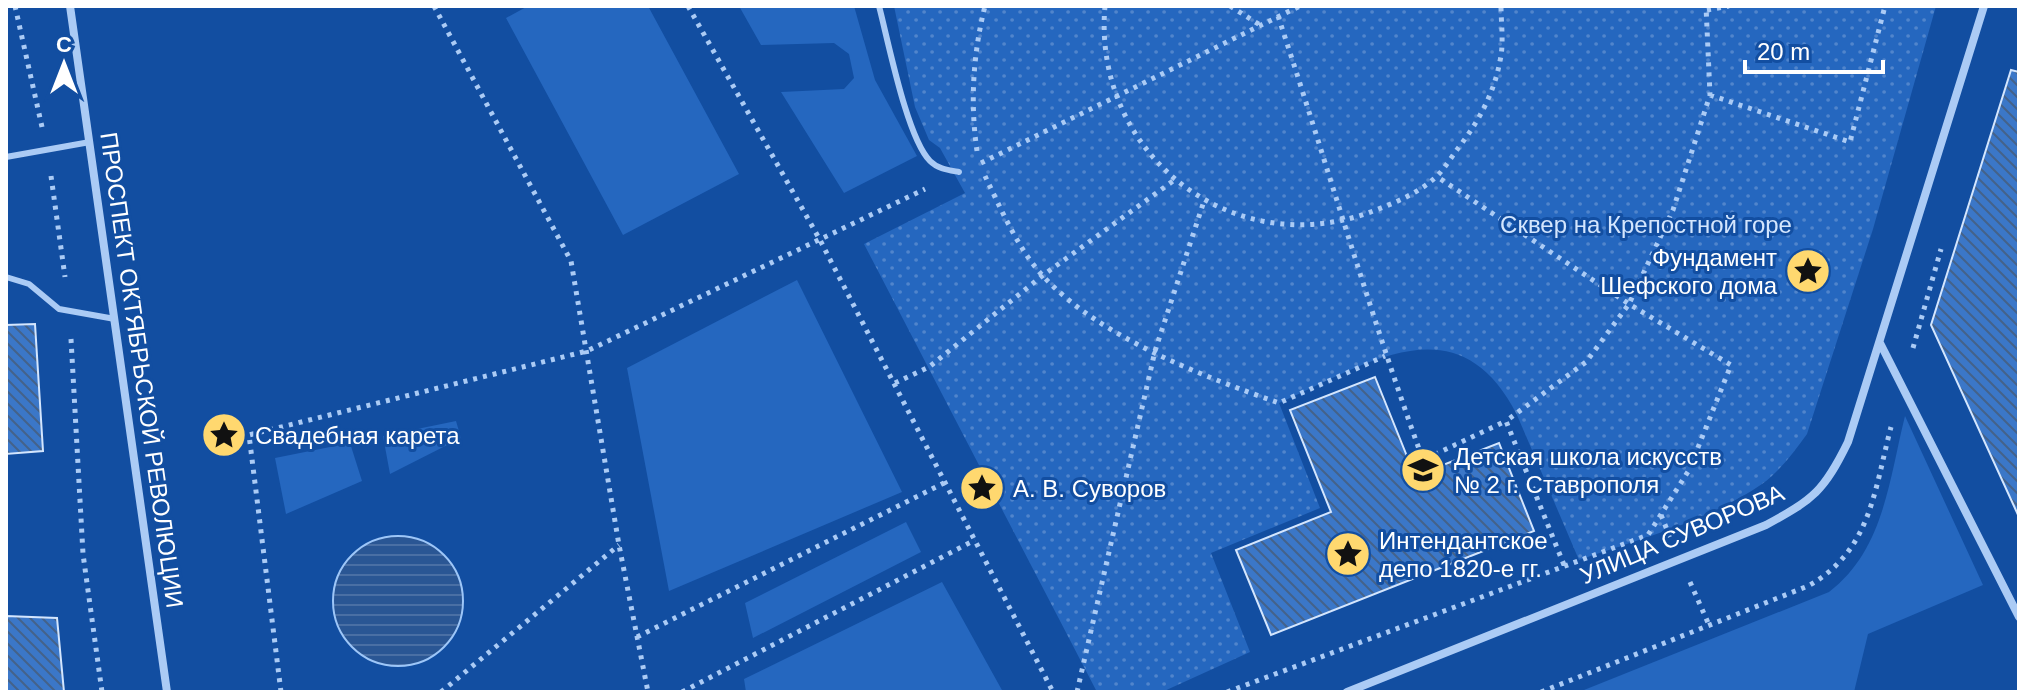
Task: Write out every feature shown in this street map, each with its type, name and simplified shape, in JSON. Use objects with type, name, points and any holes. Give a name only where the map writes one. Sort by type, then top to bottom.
[{"type":"street","name":"ПРОСПЕКТ ОКТЯБРЬСКОЙ РЕВОЛЮЦИИ","points":[[70,6],[167,692]]},
{"type":"street","name":"УЛИЦА СУВОРОВА","points":[[1347,692],[1766,525],[1805,504],[1828,482],[1848,442],[1984,6]]},
{"type":"street","points":[[1880,342],[2019,617]]},
{"type":"lane","points":[[879,6],[903,97],[928,159],[940,168],[959,172]]},
{"type":"lane","points":[[6,157],[90,142]]},
{"type":"lane","points":[[6,277],[29,284],[59,309],[115,319]]},
{"type":"path","points":[[15,6],[48,149],[69,312],[83,554],[102,692]]},
{"type":"path","points":[[434,6],[571,261],[619,545],[648,692]]},
{"type":"path","points":[[688,6],[820,240],[1053,692]]},
{"type":"path","points":[[985,6],[975,66],[972,115],[979,165],[1042,276],[1095,319],[1215,380],[1279,403],[1385,356]]},
{"type":"path","points":[[1105,6],[1102,38],[1114,96],[1140,141],[1173,181],[1204,201],[1249,216],[1298,225],[1346,220],[1398,202],[1436,176],[1480,120],[1501,59],[1501,6]]},
{"type":"path","points":[[1230,6],[1261,26]]},
{"type":"path","points":[[959,172],[979,165],[1261,26],[1290,8],[1300,6]]},
{"type":"path","points":[[1278,16],[1346,220],[1385,356],[1423,460],[1506,421],[1586,362],[1629,304],[1673,210],[1710,95],[1707,8],[1729,6]]},
{"type":"path","points":[[1710,95],[1850,142],[1885,6]]},
{"type":"path","points":[[1227,692],[1648,535],[1689,470],[1731,365],[1629,304],[1436,176]]},
{"type":"path","points":[[895,383],[929,367],[1042,276],[1173,181]]},
{"type":"path","points":[[281,692],[249,435],[587,351],[932,186]]},
{"type":"path","points":[[1077,692],[1155,351],[1204,201]]},
{"type":"path","points":[[1506,421],[1564,565]]},
{"type":"path","points":[[637,637],[944,483]]},
{"type":"path","points":[[682,692],[975,540]]},
{"type":"path","points":[[441,692],[619,545]]},
{"type":"green space","points":[[528,6],[648,6],[739,174],[623,235],[506,18]]},
{"type":"green space","points":[[739,6],[854,6],[875,80],[917,156],[844,193],[781,92],[844,89],[854,78],[849,54],[834,43],[761,45]]},
{"type":"green space","name":"Сквер на Крепостной горе","points":[[894,6],[1936,6],[1873,229],[1807,434],[1769,479],[1696,519],[1579,560],[1517,415],[1493,380],[1467,359],[1439,350],[1408,351],[1377,360],[1279,403],[1320,508],[1211,553],[1250,652],[1162,692],[1097,692],[864,244],[965,193],[940,148],[929,140],[915,107]]},
{"type":"green space","points":[[797,280],[902,492],[669,591],[627,368]]},
{"type":"green space","points":[[1905,416],[1983,585],[1868,634],[1854,692],[1579,692],[1829,592],[1862,556],[1873,535],[1882,512]]},
{"type":"green space","points":[[456,421],[461,438],[390,474],[383,436]]},
{"type":"green space","points":[[350,443],[362,481],[286,514],[275,458]]},
{"type":"green space","points":[[906,522],[921,552],[753,638],[745,603]]},
{"type":"green space","points":[[942,582],[1003,692],[746,692],[744,679]]},
{"type":"shaded area","points":[[398,536],[423,541],[444,555],[458,576],[463,601],[458,626],[444,647],[423,661],[398,666],[373,661],[352,647],[338,626],[333,601],[338,576],[352,555],[373,541]]},
{"type":"building","points":[[2011,70],[2019,72],[2019,517],[1931,325]]},
{"type":"building","points":[[35,324],[43,451],[6,454],[6,325]]},
{"type":"building","points":[[1375,377],[1415,476],[1499,443],[1534,531],[1271,635],[1236,550],[1331,512],[1290,410]]},
{"type":"building","points":[[6,616],[57,618],[64,692],[6,692]]},
{"type":"place","name":"Фундамент Шефского дома","points":[[1808,271]]},
{"type":"place","name":"Свадебная карета","points":[[224,435]]},
{"type":"place","name":"Детская школа искусств № 2 г. Ставрополя","points":[[1423,470]]},
{"type":"place","name":"А. В. Суворов","points":[[982,488]]},
{"type":"place","name":"Интендантское депо 1820-е гг.","points":[[1348,554]]}]
